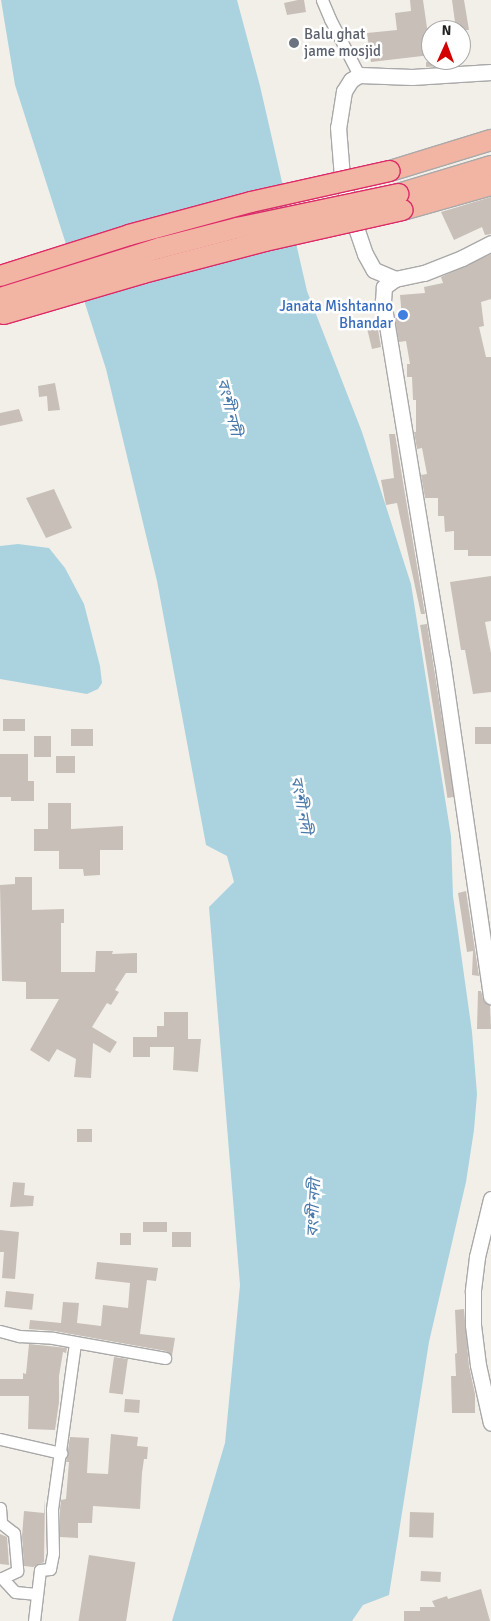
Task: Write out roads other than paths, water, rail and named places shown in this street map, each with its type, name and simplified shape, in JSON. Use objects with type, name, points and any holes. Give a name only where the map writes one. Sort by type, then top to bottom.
[{"type":"highway","points":[[0,276],[130,235],[250,202],[390,171],[491,140]]},
{"type":"highway","points":[[400,202],[491,166]]},
{"type":"highway","points":[[1,309],[256,243],[400,202],[491,185]]},
{"type":"street","points":[[322,0],[360,75]]},
{"type":"street","points":[[395,279],[374,270],[365,254],[342,176],[338,126],[344,91],[351,80],[360,75],[412,77],[491,72]]},
{"type":"street","points":[[491,243],[462,258],[424,273],[395,279],[384,287],[384,301],[440,651],[491,996]]},
{"type":"street","points":[[491,1199],[477,1256],[473,1292],[478,1365],[491,1423]]},
{"type":"street","points":[[0,1331],[19,1336],[53,1338],[165,1358]]},
{"type":"street","points":[[34,1621],[40,1570],[50,1569],[53,1553],[52,1510],[75,1343]]},
{"type":"street","points":[[0,1439],[61,1453]]},
{"type":"street","points":[[0,1508],[2,1523],[14,1533],[17,1571],[1,1578],[15,1592],[37,1594]]},
{"type":"water","name":"বংশী নদী","points":[[1,0],[237,0],[260,86],[307,291],[362,432],[411,584],[451,836],[453,896],[472,1032],[477,1094],[466,1182],[429,1342],[389,1595],[363,1605],[352,1621],[172,1621],[225,1443],[240,1285],[209,907],[234,882],[227,856],[206,845],[157,581],[106,369],[15,85]]},
{"type":"water","points":[[18,544],[49,548],[65,568],[84,604],[100,666],[102,683],[98,689],[87,694],[0,679],[0,546]]},
{"type":"place","name":"Balu ghat jame mosjid","points":[[294,43]]},
{"type":"place","name":"Janata Mishtanno Bhandar","points":[[403,315]]}]
